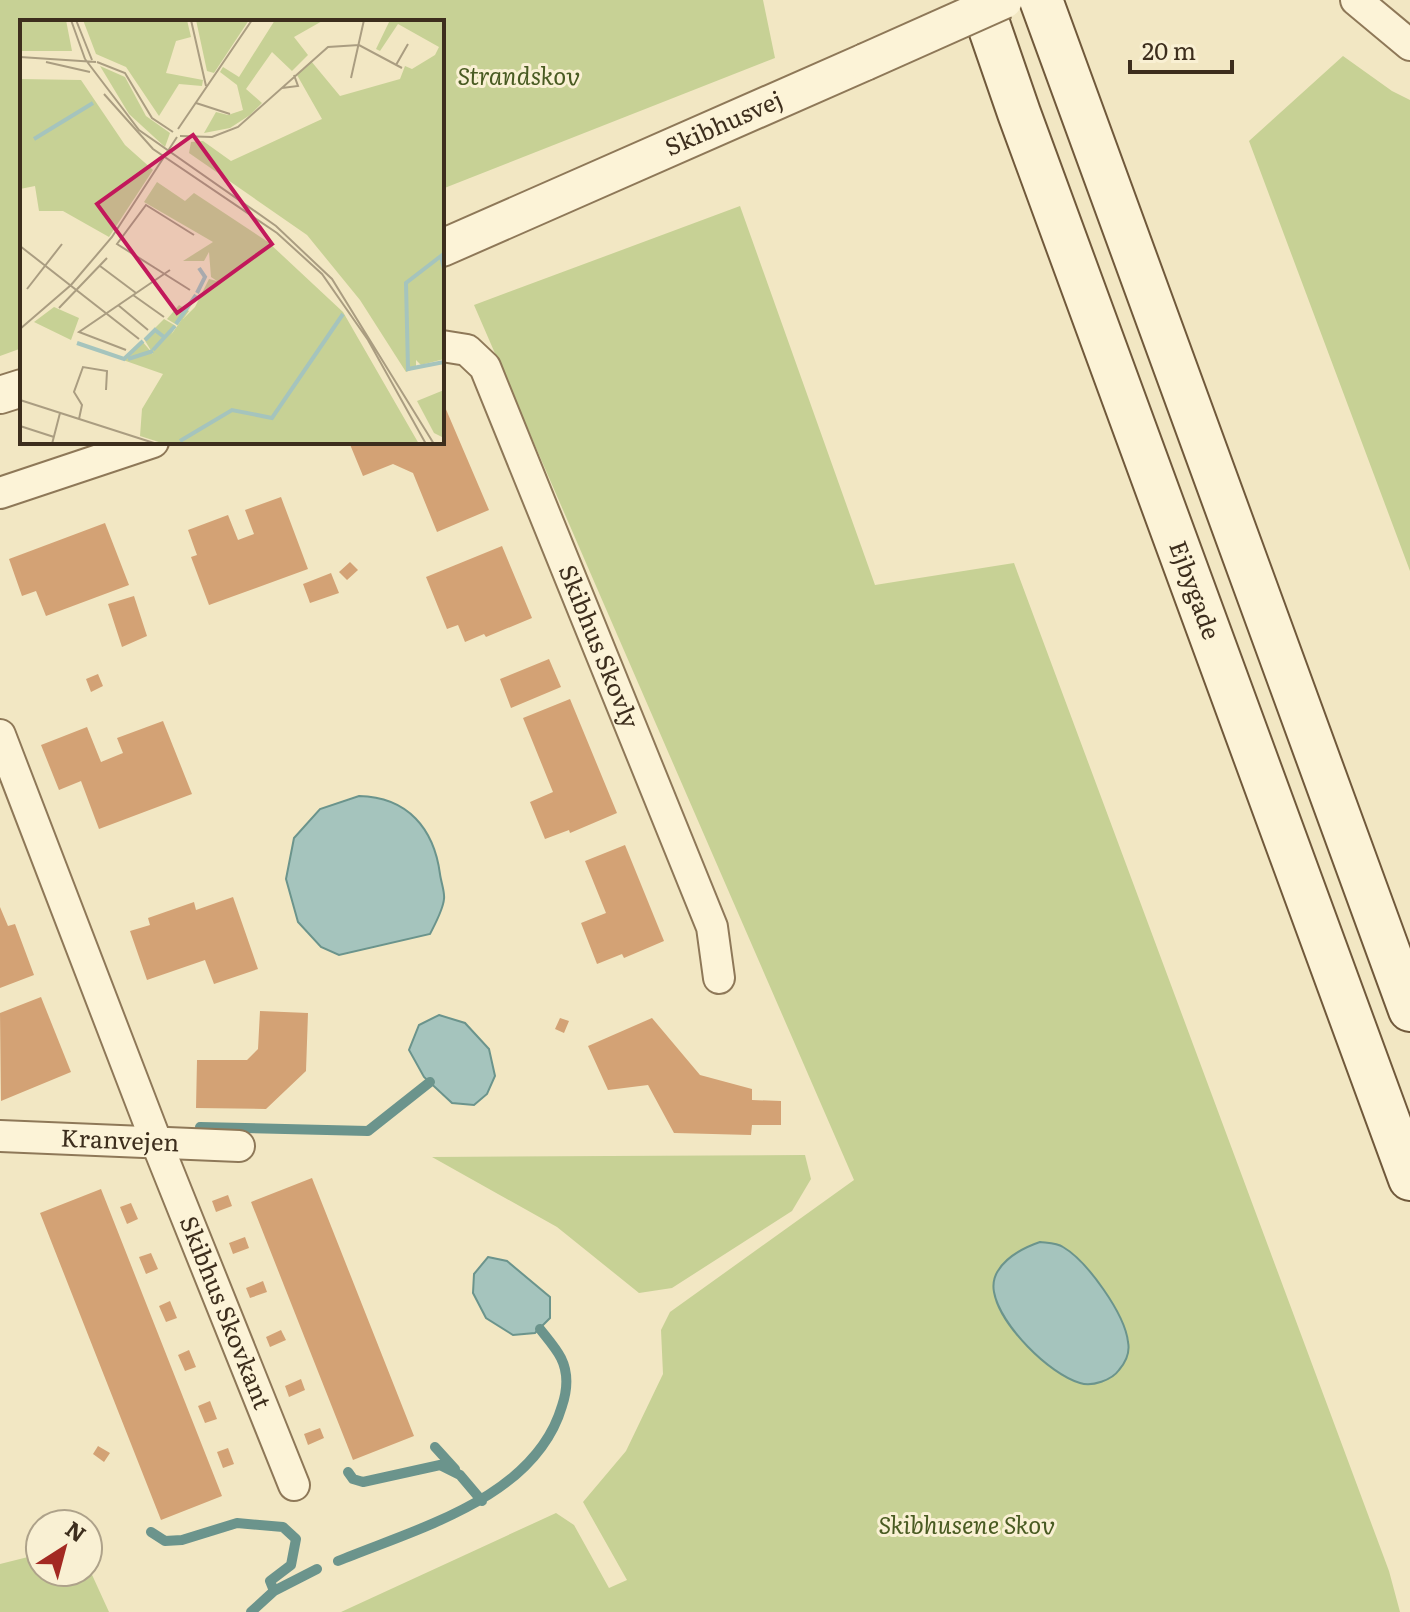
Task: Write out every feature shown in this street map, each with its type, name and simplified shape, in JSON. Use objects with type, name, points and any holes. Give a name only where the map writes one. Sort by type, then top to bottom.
[{"type":"main road","name":"Ejbygade","points":[[980,0],[1410,1179]]},
{"type":"main road","points":[[1041,0],[1410,1010]]},
{"type":"street","name":"Skibhusvej","points":[[444,247],[1004,0]]},
{"type":"street","points":[[1360,2],[1410,45]]},
{"type":"street","name":"Skibhus Skovly","points":[[444,346],[467,350],[485,367],[712,927],[719,978]]},
{"type":"street","points":[[0,395],[20,389]]},
{"type":"street","points":[[0,493],[147,444]]},
{"type":"street","points":[[0,735],[156,1141]]},
{"type":"street","name":"Kranvejen","points":[[0,1136],[239,1146]]},
{"type":"street","name":"Skibhus Skovkant","points":[[156,1141],[294,1485]]},
{"type":"green space","name":"Strandskov","points":[[0,0],[763,0],[775,58],[444,188],[444,20],[20,20],[20,349],[0,356]]},
{"type":"green space","points":[[1343,56],[1410,100],[1410,571],[1249,141]]},
{"type":"green space","name":"Skibhusene Skov","points":[[740,206],[875,585],[1014,563],[1389,1571],[1400,1612],[341,1612],[556,1513],[574,1525],[609,1588],[627,1580],[583,1502],[626,1451],[663,1374],[661,1330],[670,1312],[854,1180],[474,305]]},
{"type":"green space","points":[[805,1155],[811,1179],[792,1211],[672,1288],[639,1293],[557,1227],[432,1157]]},
{"type":"green space","points":[[24,1558],[24,1588],[98,1588],[109,1612],[0,1612],[0,1564]]},
{"type":"water","points":[[359,796],[391,802],[416,818],[432,843],[444,899],[430,934],[339,955],[321,947],[298,922],[286,879],[294,838],[320,809]]},
{"type":"water","points":[[439,1015],[465,1023],[489,1049],[495,1076],[487,1094],[474,1105],[452,1103],[424,1077],[409,1050],[419,1025]]},
{"type":"water","points":[[1040,1242],[1058,1245],[1073,1254],[1103,1289],[1120,1317],[1128,1353],[1116,1374],[1107,1380],[1085,1384],[1054,1370],[1016,1333],[998,1305],[994,1292],[996,1274],[1015,1254]]},
{"type":"water","points":[[488,1257],[507,1261],[550,1297],[550,1318],[535,1333],[513,1335],[486,1318],[473,1293],[474,1274]]},
{"type":"building","points":[[444,405],[489,510],[437,532],[413,473],[393,464],[363,476],[350,444],[444,444]]},
{"type":"building","points":[[281,497],[308,569],[209,605],[191,557],[197,555],[188,530],[228,515],[238,540],[254,534],[245,510]]},
{"type":"building","points":[[105,523],[129,585],[46,616],[36,591],[22,596],[9,559]]},
{"type":"building","points":[[502,546],[532,618],[465,642],[458,625],[447,629],[426,577]]},
{"type":"building","points":[[350,562],[358,570],[347,580],[339,572]]},
{"type":"building","points":[[331,573],[339,593],[310,603],[303,584]]},
{"type":"building","points":[[134,596],[147,636],[122,647],[108,604]]},
{"type":"building","points":[[549,659],[561,687],[511,708],[500,679]]},
{"type":"building","points":[[98,674],[103,686],[91,692],[86,679]]},
{"type":"building","points":[[570,699],[617,813],[570,833],[569,830],[545,839],[530,802],[553,792],[523,718]]},
{"type":"building","points":[[163,721],[192,794],[99,829],[81,781],[59,790],[41,745],[87,727],[101,762],[123,753],[117,738]]},
{"type":"building","points":[[625,845],[664,941],[624,958],[622,954],[597,964],[581,923],[606,913],[585,861]]},
{"type":"building","points":[[233,897],[258,969],[214,984],[205,960],[147,980],[130,931],[150,925],[148,918],[194,902],[196,910]]},
{"type":"building","points":[[0,907],[8,926],[15,924],[34,975],[0,988]]},
{"type":"building","points":[[41,997],[71,1072],[1,1101],[0,1013]]},
{"type":"building","points":[[260,1011],[308,1013],[306,1071],[266,1109],[196,1108],[197,1060],[247,1060],[258,1049]]},
{"type":"building","points":[[560,1018],[569,1021],[564,1033],[555,1029]]},
{"type":"building","points":[[652,1018],[700,1075],[752,1089],[752,1100],[781,1101],[781,1125],[752,1125],[751,1135],[674,1133],[648,1085],[608,1090],[588,1046]]},
{"type":"building","points":[[312,1178],[414,1436],[353,1460],[251,1202]]},
{"type":"building","points":[[101,1189],[222,1496],[161,1520],[40,1213]]},
{"type":"building","points":[[228,1195],[232,1206],[216,1212],[212,1201]]},
{"type":"building","points":[[131,1203],[138,1219],[127,1224],[120,1207]]},
{"type":"building","points":[[245,1237],[249,1248],[233,1254],[229,1243]]},
{"type":"building","points":[[151,1253],[158,1269],[146,1274],[139,1257]]},
{"type":"building","points":[[263,1281],[267,1292],[250,1298],[246,1288]]},
{"type":"building","points":[[170,1301],[177,1318],[166,1322],[159,1306]]},
{"type":"building","points":[[281,1330],[286,1340],[270,1347],[266,1337]]},
{"type":"building","points":[[189,1350],[196,1367],[185,1371],[178,1355]]},
{"type":"building","points":[[301,1379],[305,1390],[289,1397],[285,1386]]},
{"type":"building","points":[[210,1401],[217,1419],[205,1423],[198,1406]]},
{"type":"building","points":[[320,1428],[324,1438],[308,1445],[304,1434]]},
{"type":"building","points":[[98,1446],[110,1453],[104,1462],[93,1454]]},
{"type":"building","points":[[228,1448],[234,1464],[223,1468],[217,1452]]},
{"type":"waterway","points":[[200,1127],[368,1131],[430,1082]]},
{"type":"waterway","points":[[338,1561],[470,1506],[500,1487],[527,1464],[548,1438],[566,1388],[561,1358],[540,1329]]},
{"type":"waterway","points":[[435,1447],[455,1469]]},
{"type":"waterway","points":[[348,1472],[353,1479],[363,1482],[440,1465],[460,1475],[482,1501]]},
{"type":"waterway","points":[[151,1532],[165,1541],[182,1540],[237,1523],[283,1527],[296,1539],[291,1565],[270,1581],[274,1591]]},
{"type":"waterway","points":[[251,1612],[274,1591],[317,1569]]}]
